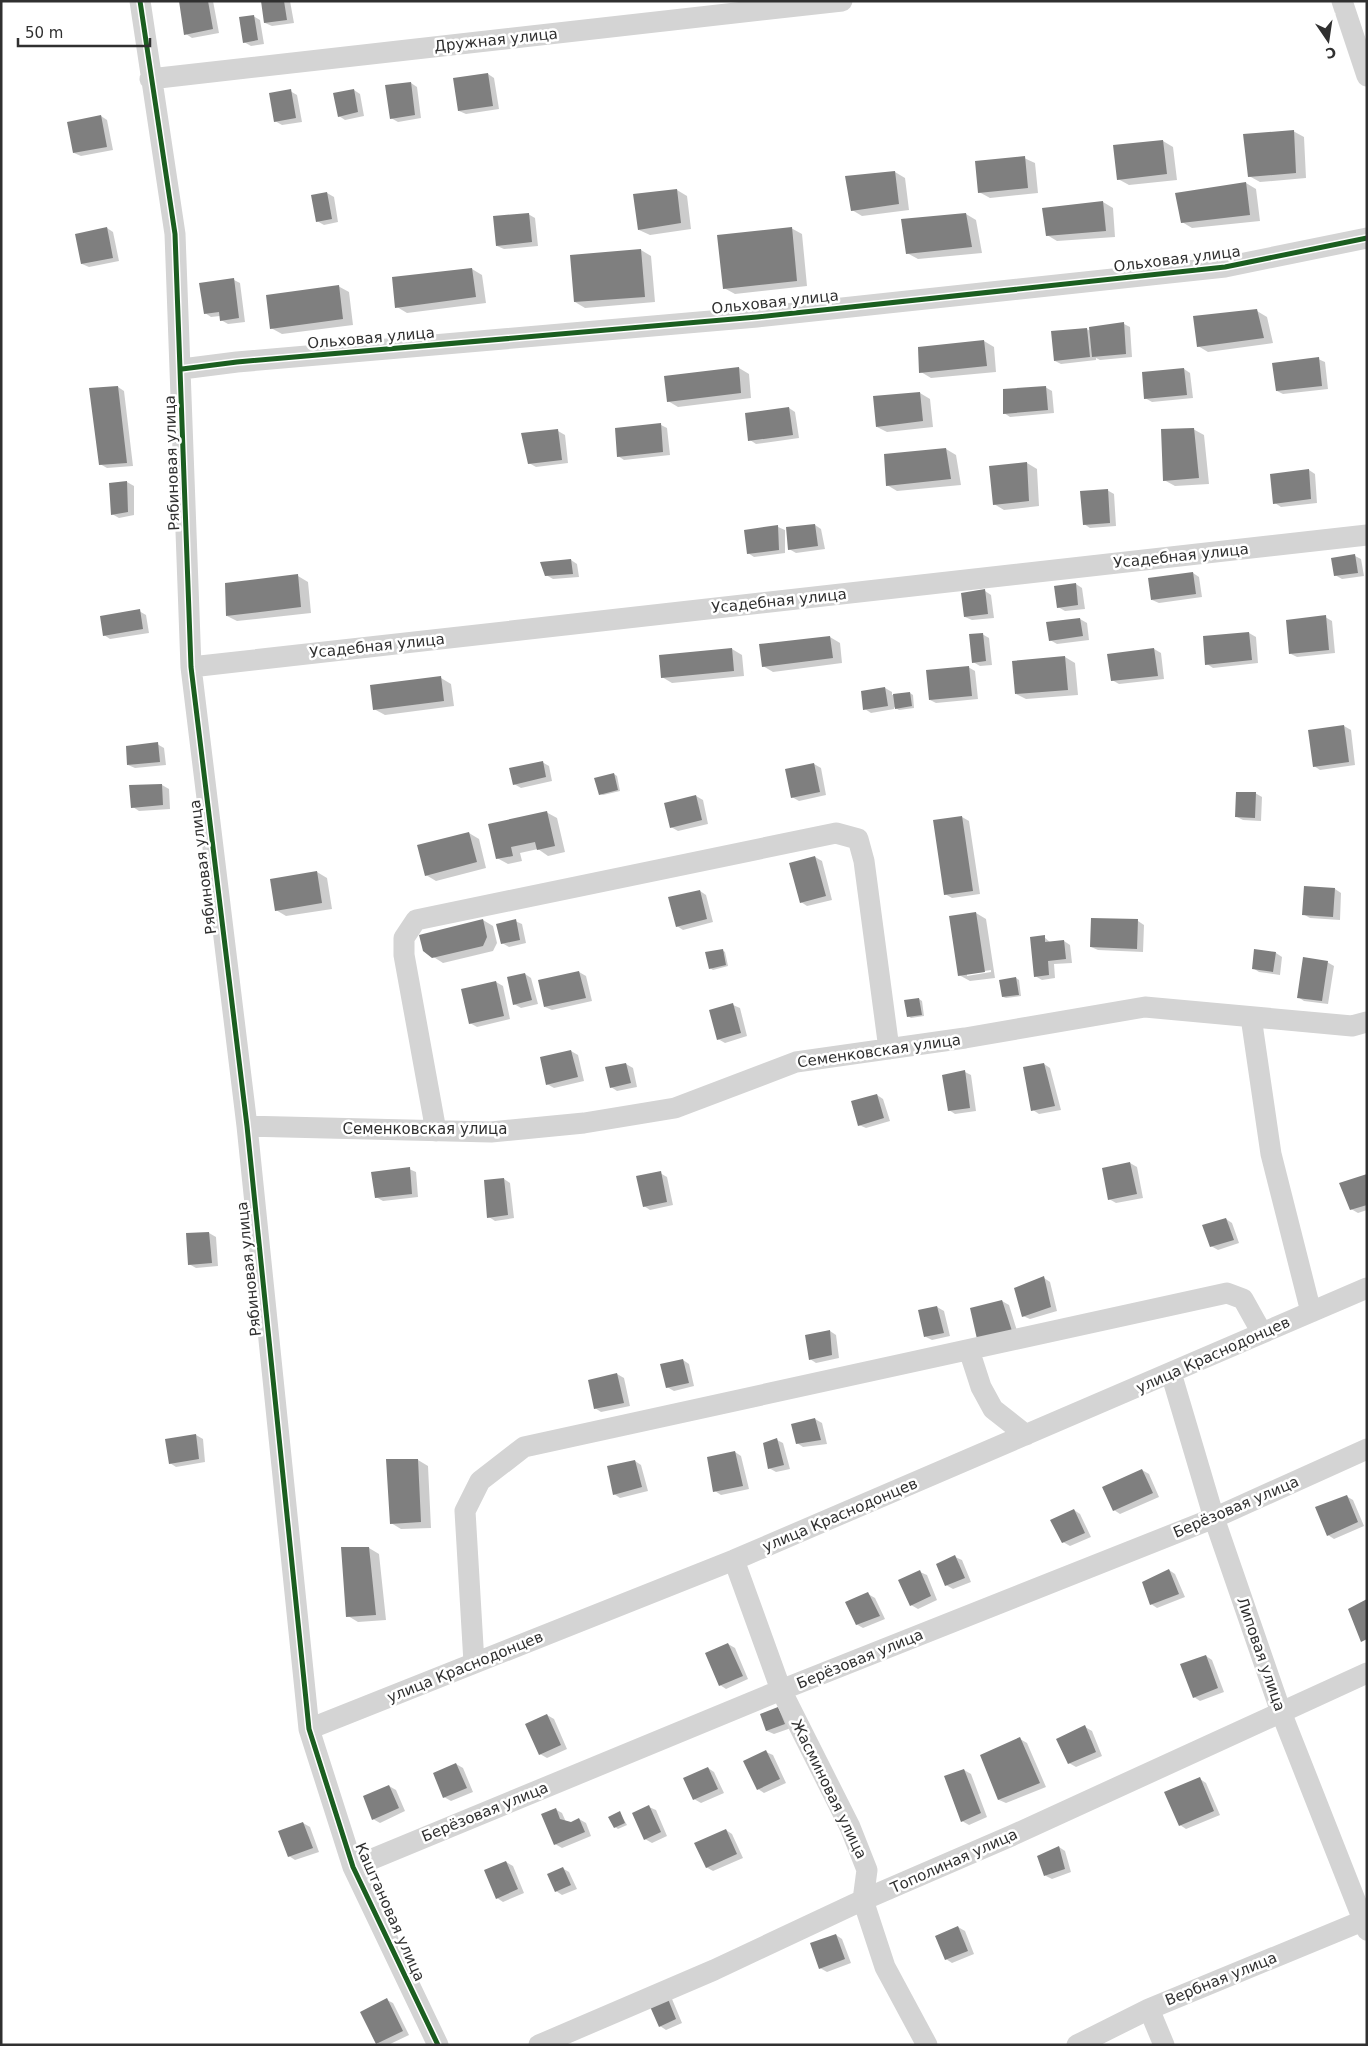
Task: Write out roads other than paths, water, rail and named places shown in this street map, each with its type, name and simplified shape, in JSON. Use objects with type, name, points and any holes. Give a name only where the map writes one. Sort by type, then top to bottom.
[{"type":"street","name":"Рябиновая улица","points":[[140,1],[150,79],[175,234],[182,369],[191,667],[246,1126],[309,1729]]},
{"type":"street","name":"Дружная улица","points":[[150,79],[842,1]]},
{"type":"street","points":[[1342,1],[1367,76]]},
{"type":"street","name":"Ольховая улица","points":[[182,369],[237,362],[756,317],[1225,267],[1367,238]]},
{"type":"street","name":"Усадебная улица","points":[[191,667],[1367,535]]},
{"type":"street","points":[[436,1131],[404,955],[404,938],[416,920],[836,833],[858,839],[864,861],[889,1049]]},
{"type":"street","name":"Семенковская улица","points":[[246,1126],[500,1131],[584,1123],[675,1108],[796,1062],[965,1038],[1145,1007],[1352,1026],[1367,1022]]},
{"type":"street","points":[[1251,1017],[1271,1154],[1311,1312]]},
{"type":"street","name":"улица Краснодонцев","points":[[309,1729],[734,1560],[1367,1288]]},
{"type":"street","points":[[474,1664],[465,1512],[480,1481],[524,1447],[1227,1294],[1243,1299],[1262,1333]]},
{"type":"street","points":[[969,1350],[981,1387],[993,1408],[1026,1435]]},
{"type":"street","name":"Липовая улица","points":[[1171,1373],[1214,1518],[1281,1712],[1365,1923]]},
{"type":"street","name":"Берёзовая улица","points":[[353,1867],[781,1690],[1214,1518],[1367,1449]]},
{"type":"street","name":"Жасминовая улица","points":[[734,1560],[781,1690],[850,1827],[867,1870],[863,1900],[885,1967],[927,2045]]},
{"type":"street","name":"Тополиная улица","points":[[539,2045],[714,1970],[863,1900],[1002,1840],[1367,1673]]},
{"type":"street","name":"Каштановая улица","points":[[309,1729],[353,1867],[438,2045]]},
{"type":"street","name":"Вербная улица","points":[[1077,2045],[1149,2009],[1365,1923]]},
{"type":"street","points":[[1149,2009],[1164,2045]]}]
